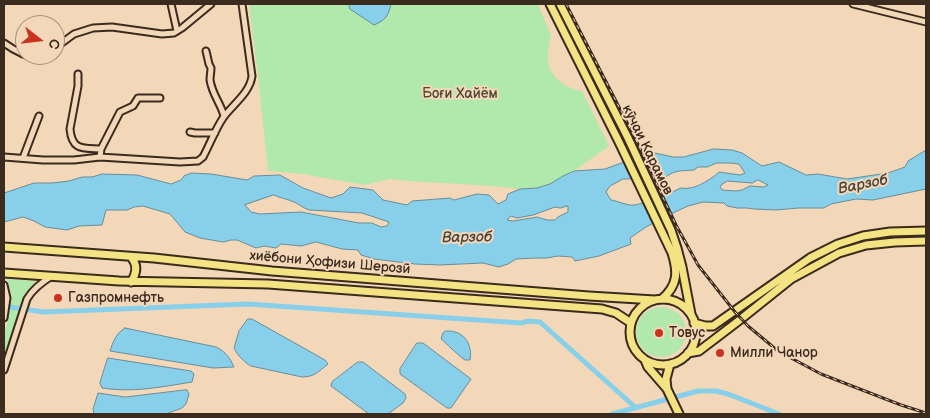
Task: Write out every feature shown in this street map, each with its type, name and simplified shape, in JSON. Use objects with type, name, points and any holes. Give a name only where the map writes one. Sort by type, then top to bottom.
[{"type":"main road","name":"кӯчаи Карамов","points":[[550,4],[672,253],[677,273],[673,286],[658,299]]},
{"type":"main road","name":"кӯчаи Карамов","points":[[560,4],[628,138],[671,230],[678,248],[690,314]]},
{"type":"main road","points":[[918,231],[918,241]]},
{"type":"main road","points":[[694,323],[714,326],[802,263],[838,244],[864,236],[890,232],[926,231]]},
{"type":"main road","points":[[688,353],[698,351],[742,319],[791,279],[839,252],[866,245],[926,241]]},
{"type":"main road","name":"хиёбони Ҳофизи Шерозӣ","points":[[4,247],[272,271],[589,296],[673,300],[683,306],[690,314]]},
{"type":"main road","points":[[131,257],[135,263],[136,274],[131,282]]},
{"type":"main road","name":"хиёбони Ҳофизи Шерозӣ","points":[[4,273],[131,282],[268,284],[602,309],[616,313],[631,323]]},
{"type":"main road","points":[[658,299],[646,303],[634,315],[630,332],[630,340],[638,355],[653,364],[670,364],[683,358],[692,348],[696,336],[690,314]]},
{"type":"main road","points":[[645,360],[648,367],[667,389],[679,414]]},
{"type":"main road","points":[[667,389],[666,379],[670,364]]},
{"type":"street","points":[[172,4],[177,31]]},
{"type":"street","points":[[65,41],[74,34],[93,28],[112,27],[162,34],[174,33],[211,4]]},
{"type":"street","points":[[4,157],[74,160],[100,157],[170,162],[198,161],[203,157],[224,116],[244,94],[252,81],[242,4]]},
{"type":"street","points":[[853,4],[926,22]]},
{"type":"street","points":[[4,43],[15,50]]},
{"type":"street","points":[[206,50],[211,68],[210,78],[215,98],[223,110],[224,116]]},
{"type":"street","points":[[78,74],[78,86],[70,129],[72,140],[80,148],[101,149]]},
{"type":"street","points":[[100,157],[101,149],[120,112],[133,106],[138,98],[160,98]]},
{"type":"street","points":[[23,158],[39,116]]},
{"type":"street","points":[[190,132],[215,133]]},
{"type":"street","points":[[4,370],[5,362],[30,296],[37,287],[52,276]]},
{"type":"street","points":[[4,285],[7,298],[4,318]]},
{"type":"green space","name":"Боғи Хайём","points":[[249,4],[538,4],[551,36],[548,60],[553,73],[562,83],[582,91],[609,146],[574,171],[550,184],[537,188],[520,189],[390,179],[364,185],[303,174],[268,171]]},
{"type":"green space","points":[[7,279],[36,281],[23,298],[4,356],[4,337],[12,298]]},
{"type":"green space","points":[[656,307],[666,307],[679,314],[686,327],[686,337],[679,350],[666,357],[656,357],[647,353],[640,346],[636,337],[636,327],[640,318],[647,311]]},
{"type":"water","points":[[349,4],[391,4],[386,17],[374,25],[350,9]]},
{"type":"water","name":"Варзоб","points":[[714,149],[732,150],[742,153],[762,166],[779,162],[806,175],[818,174],[847,179],[888,173],[905,167],[908,161],[926,150],[926,189],[873,200],[856,199],[831,204],[824,208],[754,209],[727,206],[724,203],[703,202],[688,206],[646,227],[630,238],[631,244],[599,256],[575,261],[572,257],[558,256],[516,259],[499,267],[483,263],[440,265],[374,259],[361,255],[358,250],[342,249],[316,242],[301,246],[281,244],[276,248],[264,246],[256,248],[237,240],[223,242],[200,238],[185,232],[170,214],[143,206],[127,210],[106,210],[102,225],[79,226],[67,230],[45,227],[23,217],[4,222],[4,193],[34,183],[69,181],[102,174],[137,175],[171,184],[191,173],[247,180],[254,176],[280,175],[303,188],[331,198],[343,194],[350,187],[373,190],[383,200],[407,205],[412,201],[450,198],[454,200],[477,194],[489,195],[498,204],[506,200],[508,194],[520,189],[537,188],[550,184],[574,171],[605,169],[646,154],[655,153],[683,157]],"holes":[[[717,163],[739,164],[745,173],[740,175],[719,172],[709,180],[696,186],[681,188],[664,196],[634,205],[611,200],[606,192],[610,186],[623,179],[664,178],[679,171],[707,167]],[[758,180],[768,185],[764,187],[750,186],[736,191],[722,190],[720,186],[727,181],[752,183]],[[274,195],[309,210],[362,213],[389,222],[387,226],[381,227],[372,223],[359,223],[301,212],[260,214],[251,212],[245,205]],[[568,206],[568,212],[555,220],[537,217],[513,221],[507,220],[511,216],[517,218],[533,215],[555,207]]]},
{"type":"water","points":[[248,319],[252,319],[325,360],[328,364],[319,372],[306,377],[251,366],[237,354],[234,348],[239,331]]},
{"type":"water","points":[[125,328],[216,347],[227,356],[234,367],[213,368],[110,351],[117,335]]},
{"type":"water","points":[[446,331],[462,335],[466,339],[470,348],[470,360],[463,359],[441,339]]},
{"type":"water","points":[[417,343],[423,343],[471,379],[451,408],[447,408],[400,374],[400,369]]},
{"type":"water","points":[[108,358],[191,371],[194,374],[192,382],[169,386],[135,390],[102,388],[100,383]]},
{"type":"water","points":[[358,362],[363,362],[405,394],[406,398],[403,403],[388,414],[369,414],[331,386],[332,382]]},
{"type":"water","points":[[187,390],[189,394],[186,404],[182,408],[166,414],[94,414],[93,409],[98,393],[125,397]]},
{"type":"waterway","points":[[4,306],[43,312],[248,304],[521,323],[529,321],[540,322],[636,408]]},
{"type":"waterway","points":[[612,414],[698,391],[716,391],[728,394],[779,414]]},
{"type":"railway","points":[[566,4],[636,140],[676,225],[698,265],[735,312],[748,326],[778,351],[821,374],[926,413]]},
{"type":"place","name":"Газпромнефть","points":[[58,298]]},
{"type":"place","name":"Товус","points":[[659,333]]},
{"type":"place","name":"Милли Чанор","points":[[720,353]]}]
